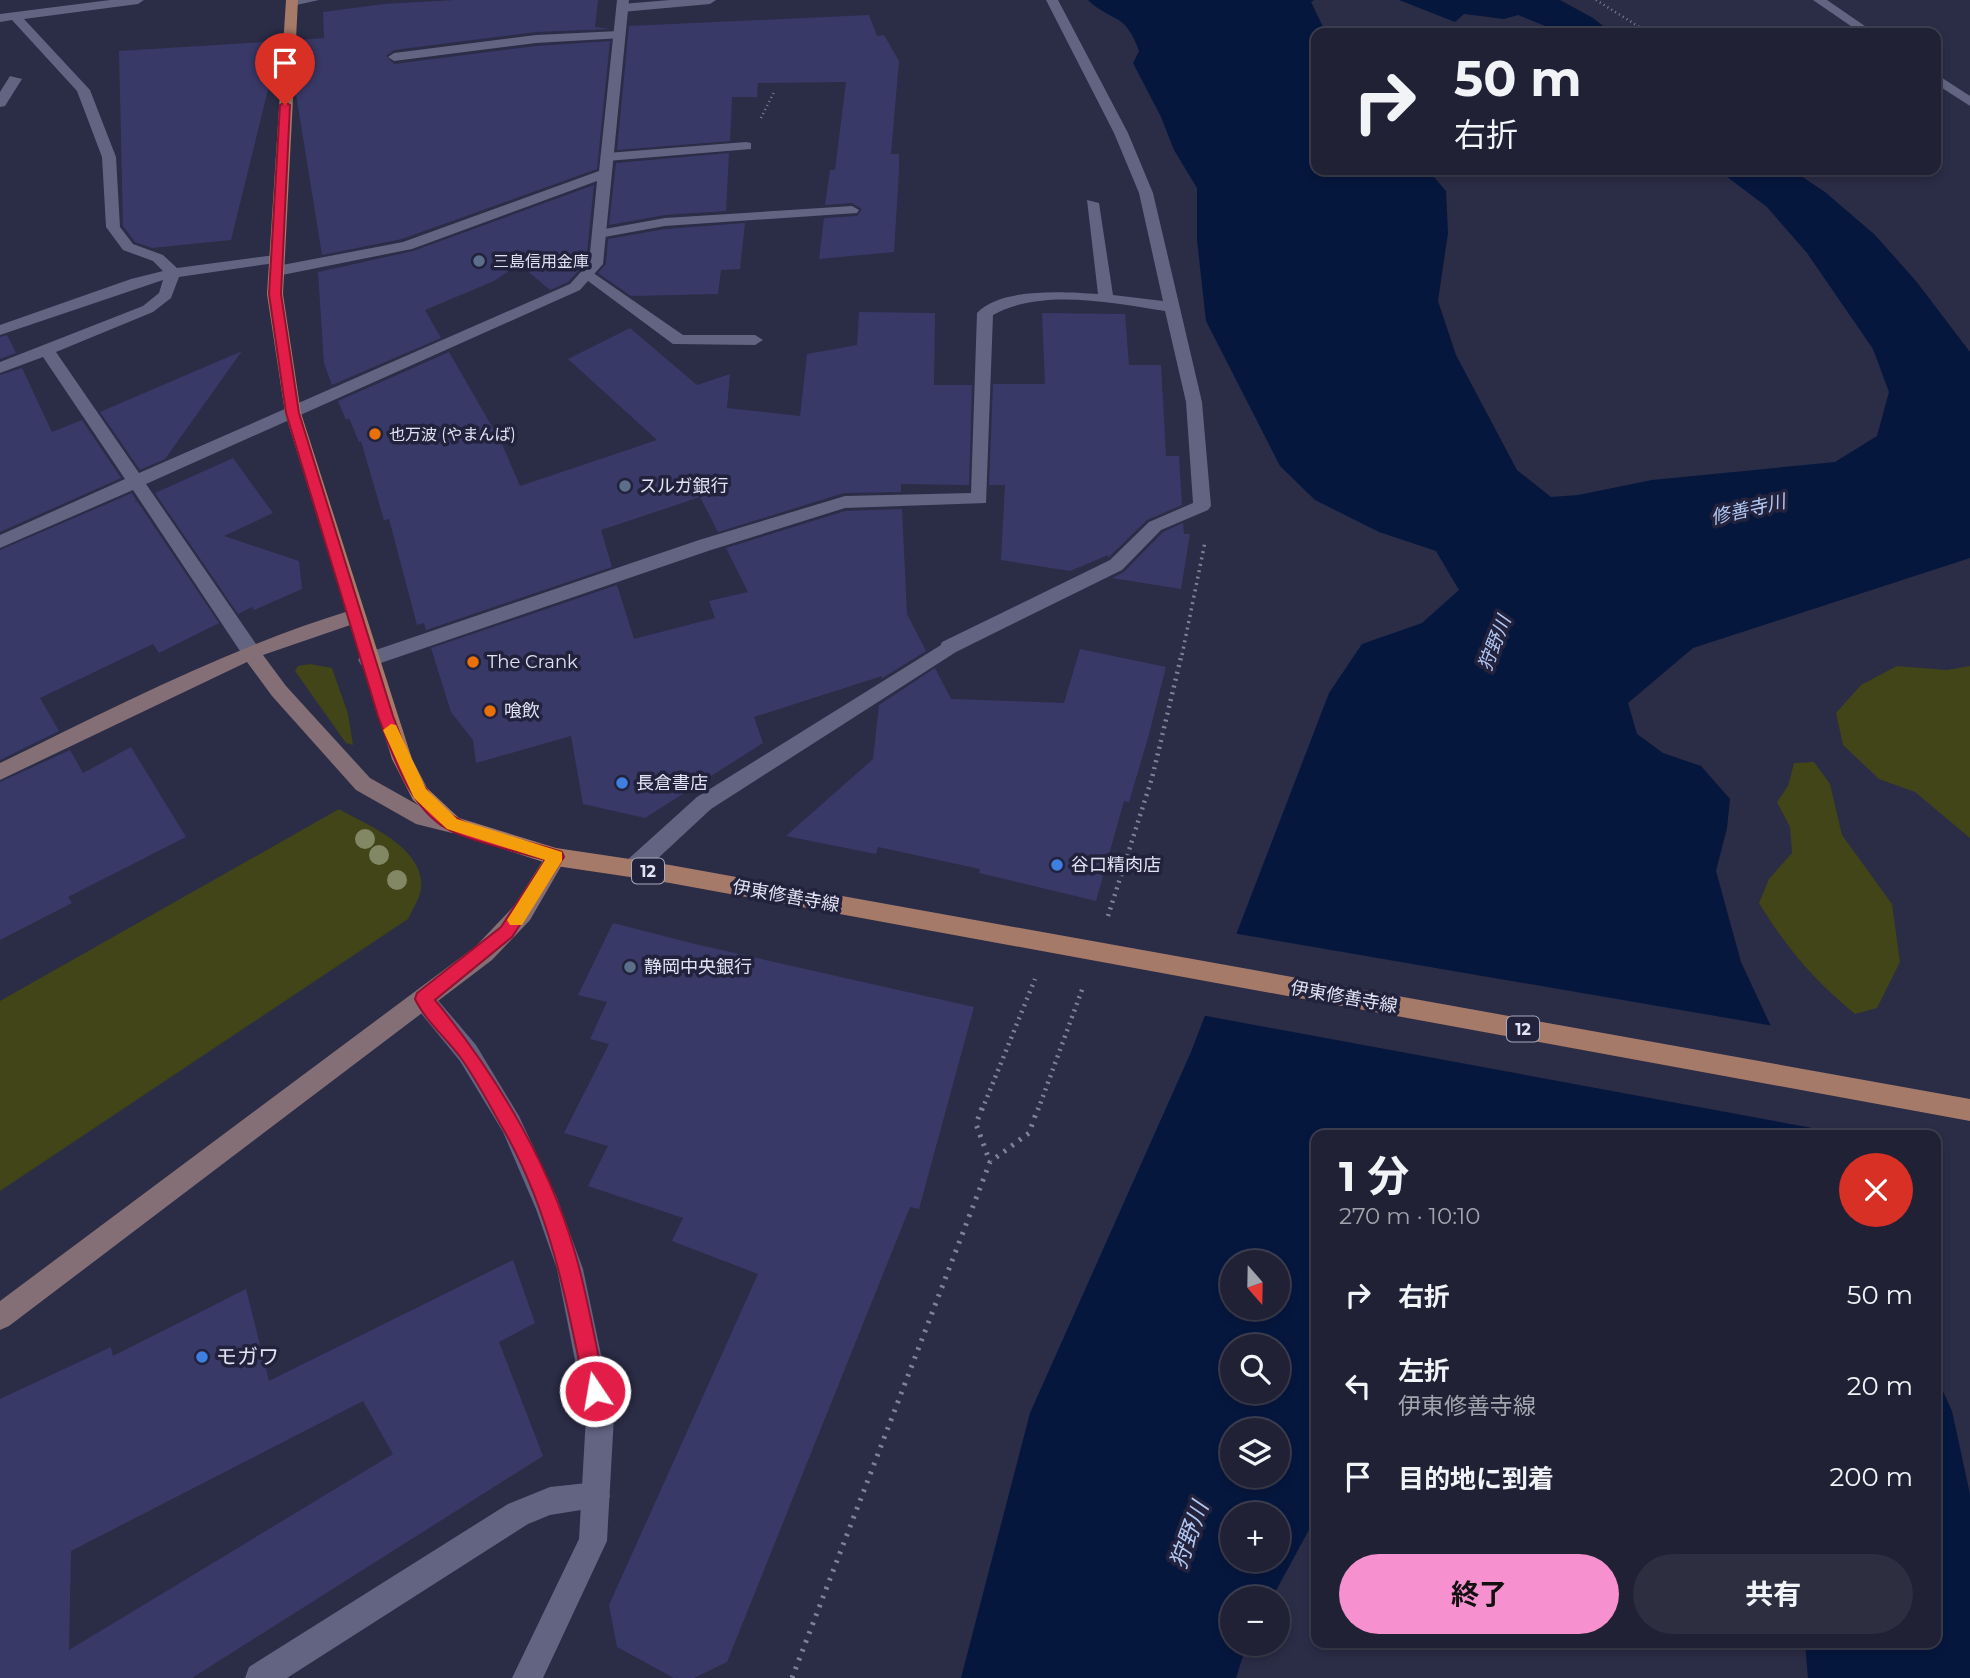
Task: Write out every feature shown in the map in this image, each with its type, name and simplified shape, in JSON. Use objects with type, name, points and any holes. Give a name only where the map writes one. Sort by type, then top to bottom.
[{"type":"main road","name":"伊東修善寺線","points":[[292,1],[275,294],[293,413],[368,660],[402,759],[420,794],[452,824],[556,857],[634,868],[1970,1110]]},
{"type":"street","points":[[0,18],[83,4],[138,0]]},
{"type":"street","points":[[292,1],[313,0]]},
{"type":"street","points":[[0,542],[575,287],[589,275],[596,264],[622,4],[710,0]]},
{"type":"street","points":[[634,868],[680,822],[704,803],[949,647],[1116,565],[1155,526],[1202,506],[1194,402],[1146,193],[1137,167],[1052,0]]},
{"type":"street","points":[[1819,0],[1861,28]]},
{"type":"street","points":[[16,17],[83,90],[109,157],[114,227],[128,247],[158,258],[173,273]]},
{"type":"street","points":[[394,57],[536,39],[619,35]]},
{"type":"street","points":[[0,103],[15,79]]},
{"type":"street","points":[[1941,82],[1970,102]]},
{"type":"street","points":[[607,157],[746,146]]},
{"type":"street","points":[[0,330],[136,282],[173,273],[276,265],[407,246],[605,173]]},
{"type":"street","points":[[1092,203],[1106,298]]},
{"type":"street","points":[[599,234],[665,222],[852,210]]},
{"type":"street","points":[[0,368],[148,309],[166,295],[173,273]]},
{"type":"street","points":[[589,275],[679,340],[755,340]]},
{"type":"street","points":[[368,660],[705,545],[845,502],[980,499],[985,313],[996,304],[1013,299],[1106,298],[1172,307]]},
{"type":"street","points":[[46,349],[279,691],[363,784],[422,818],[452,824]]},
{"type":"street","points":[[0,772],[251,652],[304,630],[355,616]]},
{"type":"street","points":[[0,1317],[423,999],[506,932],[556,857]]},
{"type":"street","points":[[423,999],[468,1054],[511,1124],[548,1207],[570,1269],[600,1416],[593,1541],[527,1678]]},
{"type":"street","points":[[260,1678],[518,1514],[550,1501],[596,1496]]},
{"type":"path","points":[[1596,0],[1641,28]]},
{"type":"path","points":[[1116,894],[1154,767],[1187,640],[1206,538],[1202,506]]},
{"type":"path","points":[[990,1162],[976,1124],[1035,979]]},
{"type":"path","points":[[792,1678],[990,1162],[1028,1133],[1058,1056]]},
{"type":"green space","points":[[310,664],[332,668],[348,714],[353,745],[346,743],[295,671],[298,666]]},
{"type":"green space","points":[[1897,666],[1947,670],[1970,666],[1970,838],[1915,792],[1879,779],[1843,745],[1836,713],[1861,685]]},
{"type":"green space","points":[[1814,762],[1830,784],[1842,835],[1892,904],[1900,962],[1877,1008],[1855,1014],[1802,963],[1759,903],[1769,879],[1792,853],[1790,827],[1777,802],[1788,786],[1794,763]]},
{"type":"green space","points":[[339,809],[392,840],[414,861],[420,874],[421,889],[408,919],[0,1191],[0,1001]]},
{"type":"water","points":[[1088,0],[1314,0],[1311,2],[1324,28],[1311,28],[1311,175],[1432,175],[1446,191],[1448,233],[1438,301],[1456,355],[1517,470],[1551,497],[1578,495],[1652,480],[1835,462],[1877,436],[1889,392],[1873,349],[1807,253],[1767,207],[1725,175],[1800,175],[1825,192],[1874,234],[1916,281],[1970,352],[1970,558],[1693,648],[1628,703],[1637,734],[1663,753],[1701,766],[1730,799],[1727,828],[1716,871],[1741,962],[1819,1130],[1311,1130],[1311,1526],[1290,1565],[1290,1502],[1220,1502],[1220,1572],[1286,1572],[1279,1586],[1220,1586],[1220,1656],[1243,1656],[1236,1678],[961,1678],[1030,1413],[1191,1052],[1329,693],[1362,644],[1422,623],[1459,590],[1436,551],[1379,532],[1315,500],[1280,466],[1206,321],[1197,240],[1197,188],[1174,150],[1161,117],[1133,63],[1139,51],[1134,38],[1123,23]]},
{"type":"water","points":[[1399,0],[1560,0],[1606,28],[1550,28],[1518,15],[1504,19],[1464,14],[1455,22]]},
{"type":"water","points":[[1941,1387],[1952,1411],[1970,1494],[1970,1678],[1808,1678],[1805,1648],[1941,1648]]},
{"type":"pier","points":[[1232,933],[1774,1026],[1823,1130],[1201,1015]]},
{"type":"building","points":[[455,0],[598,0],[595,27],[611,29],[536,32],[394,50],[386,56],[394,64],[536,46],[610,41],[597,169],[402,239],[322,255],[296,94],[299,40],[324,38],[323,12],[384,4]]},
{"type":"building","points":[[869,15],[877,36],[884,35],[899,61],[891,154],[899,154],[894,252],[819,259],[824,218],[857,216],[862,209],[852,203],[825,205],[830,170],[835,170],[846,82],[758,83],[757,97],[732,97],[730,141],[617,150],[629,26]]},
{"type":"building","points":[[280,41],[231,240],[152,248],[135,242],[123,226],[119,51]]},
{"type":"building","points":[[729,153],[726,211],[665,215],[609,225],[616,163]]},
{"type":"building","points":[[594,185],[586,262],[568,282],[550,290],[519,264],[494,281],[425,310],[441,338],[332,385],[324,363],[318,272],[413,251]]},
{"type":"building","points":[[745,223],[740,269],[721,270],[718,294],[631,296],[598,273],[606,264],[608,239],[665,229]]},
{"type":"building","points":[[859,312],[935,313],[934,385],[972,385],[969,485],[901,484],[901,492],[844,493],[718,532],[700,497],[601,530],[612,567],[426,630],[424,623],[417,625],[389,519],[384,520],[361,441],[359,442],[349,418],[346,420],[338,401],[449,352],[502,444],[520,486],[657,440],[568,359],[630,328],[697,385],[730,374],[727,408],[800,416],[807,354],[857,345]]},
{"type":"building","points":[[1042,313],[1125,314],[1129,365],[1161,365],[1166,456],[1179,456],[1182,505],[1147,520],[1108,558],[1108,555],[1070,571],[1001,560],[1005,485],[989,485],[993,384],[1045,384]]},
{"type":"building","points":[[7,335],[16,353],[0,359],[0,337]]},
{"type":"building","points":[[242,351],[165,459],[140,470],[100,412]]},
{"type":"building","points":[[22,368],[52,432],[82,420],[121,478],[0,532],[0,375]]},
{"type":"building","points":[[233,458],[273,513],[224,536],[299,561],[302,589],[238,614],[155,493]]},
{"type":"building","points":[[132,493],[136,500],[134,503],[137,501],[219,623],[159,653],[153,644],[40,698],[59,731],[0,760],[0,550]]},
{"type":"building","points":[[902,509],[907,614],[926,651],[881,679],[882,676],[754,717],[763,743],[645,818],[583,804],[571,736],[476,763],[473,740],[451,712],[431,648],[617,585],[634,639],[715,618],[709,601],[748,592],[726,548],[845,511]]},
{"type":"building","points":[[1183,523],[1184,534],[1190,534],[1181,589],[1112,578],[1124,572],[1163,532]]},
{"type":"building","points":[[1080,649],[1166,667],[1129,802],[1124,801],[1096,901],[979,873],[980,869],[878,847],[876,854],[786,836],[873,759],[879,705],[935,668],[951,699],[1064,703]]},
{"type":"building","points":[[131,747],[186,837],[68,897],[72,903],[0,940],[0,782],[70,750],[83,773]]},
{"type":"building","points":[[613,923],[974,1007],[919,1209],[910,1207],[727,1662],[694,1678],[674,1678],[617,1647],[609,1605],[758,1274],[672,1241],[683,1218],[588,1186],[608,1146],[564,1133],[609,1044],[590,1039],[607,1002],[578,995]]},
{"type":"building","points":[[513,1260],[535,1323],[499,1342],[543,1456],[192,1678],[0,1678],[0,1399],[111,1347],[113,1356],[246,1289],[269,1381]],"holes":[[[363,1401],[393,1454],[69,1650],[71,1551]]]},
{"type":"slow traffic","points":[[391,730],[420,794],[452,824],[556,857],[516,920]]},
{"type":"place","name":"三島信用金庫","points":[[479,261]]},
{"type":"place","name":"也万波 (やまんば)","points":[[375,434]]},
{"type":"place","name":"スルガ銀行","points":[[625,486]]},
{"type":"place","name":"The Crank","points":[[473,662]]},
{"type":"place","name":"喰飲","points":[[490,711]]},
{"type":"place","name":"長倉書店","points":[[622,783]]},
{"type":"place","name":"谷口精肉店","points":[[1057,865]]},
{"type":"place","name":"静岡中央銀行","points":[[630,967]]},
{"type":"place","name":"モガワ","points":[[202,1357]]},
{"type":"route","points":[[285,105],[275,294],[293,413],[386,716],[402,759],[420,794],[452,824],[556,857],[522,913],[506,932],[484,953],[423,999],[468,1054],[511,1124],[548,1207],[570,1269],[595,1391]]},
{"type":"water label","name":"修善寺川","points":[[1748,509]]},
{"type":"water label","name":"狩野川","points":[[1494,643]]},
{"type":"water label","name":"狩野川","points":[[1189,1535]]}]
